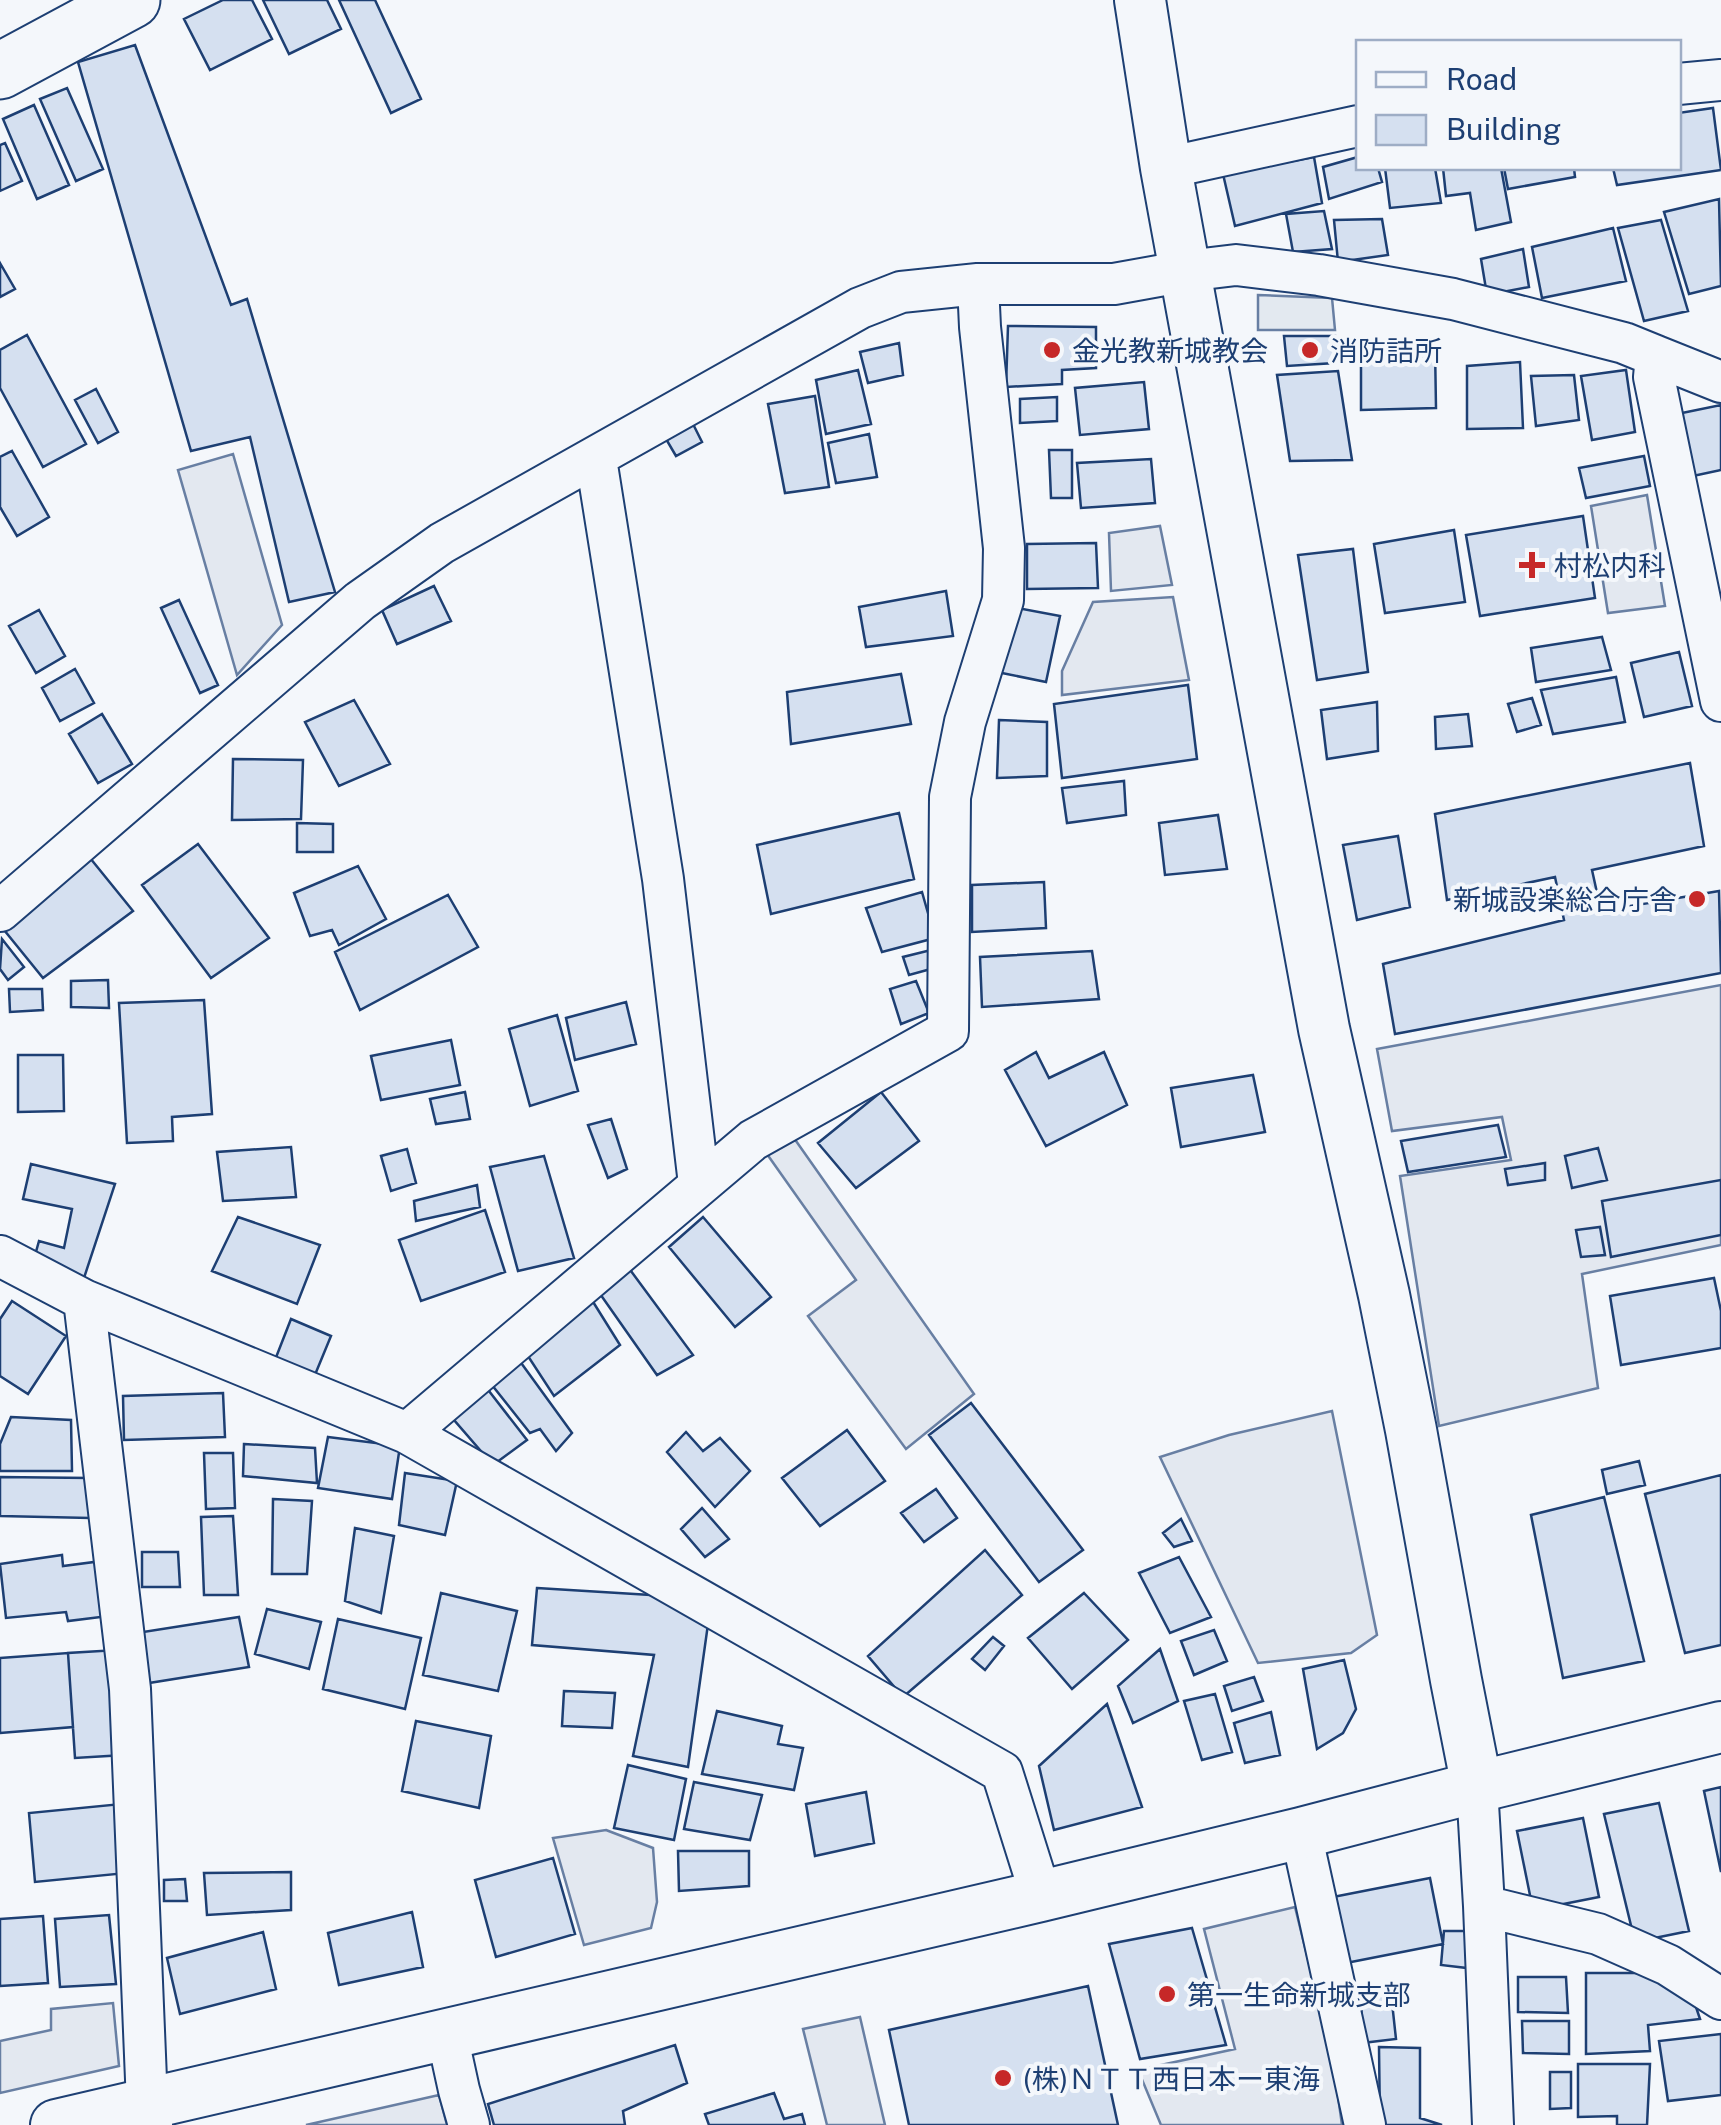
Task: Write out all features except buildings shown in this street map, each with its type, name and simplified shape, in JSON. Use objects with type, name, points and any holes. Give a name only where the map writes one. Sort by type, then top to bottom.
[{"type":"main road","points":[[0,71],[69,14],[132,0]]},
{"type":"street","points":[[1140,0],[1166,168],[1324,1029],[1408,1411],[1477,1787],[1492,2125]]},
{"type":"street","points":[[1681,84],[1721,80]]},
{"type":"street","points":[[1166,168],[1356,126]]},
{"type":"street","points":[[0,911],[360,601],[442,543],[860,308],[901,292],[978,284],[1114,284],[1236,265],[1453,299],[1624,343],[1721,382]]},
{"type":"street","points":[[407,1433],[752,1140],[948,1031],[950,797],[964,722],[1003,600],[1004,548],[978,284]]},
{"type":"street","points":[[1656,356],[1654,377],[1721,701]]},
{"type":"street","points":[[596,458],[663,880],[699,1184]]},
{"type":"street","points":[[0,1256],[84,1300],[407,1433],[1002,1772],[1041,1896]]},
{"type":"street","points":[[84,1300],[130,1689],[150,2114]]},
{"type":"street","points":[[56,2125],[150,2114],[446,2034],[1041,1896],[1721,1727]]},
{"type":"street","points":[[1301,1833],[1365,2125]]},
{"type":"street","points":[[1484,1906],[1598,1934],[1668,1966],[1721,1999]]},
{"type":"street","points":[[446,2034],[469,2125]]},
{"type":"shaded area","points":[[1258,295],[1332,298],[1335,330],[1258,330]]},
{"type":"shaded area","points":[[233,454],[282,625],[237,675],[178,470]]},
{"type":"shaded area","points":[[1647,495],[1665,606],[1608,613],[1591,506]]},
{"type":"shaded area","points":[[1160,526],[1172,585],[1111,591],[1109,533]]},
{"type":"shaded area","points":[[1173,597],[1189,680],[1062,695],[1062,671],[1093,602]]},
{"type":"shaded area","points":[[1721,985],[1721,1245],[1582,1274],[1598,1388],[1439,1426],[1400,1176],[1511,1160],[1502,1117],[1392,1131],[1377,1049]]},
{"type":"shaded area","points":[[789,1131],[974,1394],[906,1449],[808,1316],[856,1280],[762,1147]]},
{"type":"shaded area","points":[[1332,1411],[1377,1635],[1351,1653],[1258,1663],[1160,1457],[1229,1435]]},
{"type":"shaded area","points":[[606,1830],[653,1848],[657,1902],[651,1928],[584,1945],[553,1838]]},
{"type":"shaded area","points":[[1295,1907],[1333,2061],[1342,2125],[1161,2125],[1138,2070],[1235,2049],[1204,1929]]},
{"type":"shaded area","points":[[113,2003],[119,2066],[0,2093],[0,2041],[51,2030],[51,2009]]},
{"type":"shaded area","points":[[860,2017],[885,2125],[827,2125],[803,2029]]},
{"type":"shaded area","points":[[439,2095],[447,2125],[306,2125]]},
{"type":"place","name":"金光教新城教会","points":[[1052,350]]},
{"type":"place","name":"消防詰所","points":[[1310,350]]},
{"type":"place","name":"村松内科","points":[[1532,565]]},
{"type":"place","name":"新城設楽総合庁舎","points":[[1697,899]]},
{"type":"place","name":"第一生命新城支部","points":[[1167,1994]]},
{"type":"place","name":"(株)ＮＴＴ西日本ー東海","points":[[1003,2078]]}]
